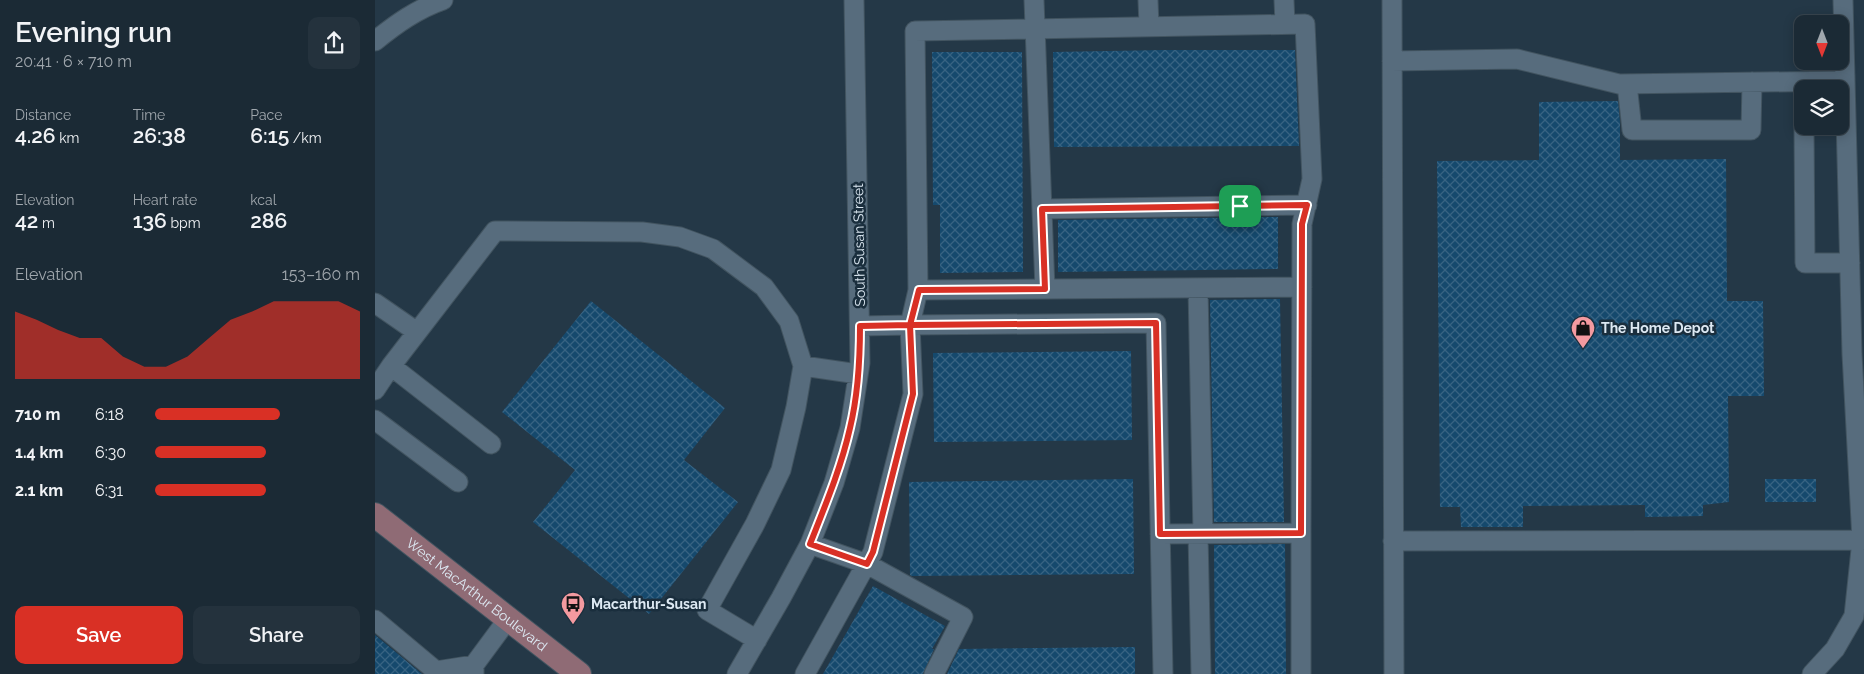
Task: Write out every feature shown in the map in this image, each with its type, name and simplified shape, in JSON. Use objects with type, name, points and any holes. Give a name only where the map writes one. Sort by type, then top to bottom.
[{"type":"main road","name":"West MacArthur Boulevard","points":[[375,515],[579,674]]},
{"type":"street","points":[[375,42],[399,22],[430,4],[443,0]]},
{"type":"street","name":"South Susan Street","points":[[737,674],[810,544],[834,483],[850,428],[859,374],[860,326],[854,0]]},
{"type":"street","points":[[1034,0],[1045,289]]},
{"type":"street","points":[[1149,0],[1149,26]]},
{"type":"street","points":[[1285,0],[1285,24]]},
{"type":"street","points":[[1392,0],[1394,674]]},
{"type":"street","points":[[1843,0],[1845,80]]},
{"type":"street","points":[[805,674],[873,552],[913,394],[910,325],[919,290],[915,31],[1305,24],[1312,179],[1302,224],[1301,674]]},
{"type":"street","points":[[1392,61],[1517,59],[1619,84],[1752,82],[1794,84]]},
{"type":"street","points":[[1627,84],[1632,130],[1751,130],[1752,82]]},
{"type":"street","points":[[1804,135],[1805,263],[1850,263]]},
{"type":"street","points":[[1812,674],[1835,649],[1854,616],[1862,540],[1852,354],[1846,135]]},
{"type":"street","points":[[1042,209],[1307,205]]},
{"type":"street","points":[[375,390],[391,366],[495,231],[642,232],[680,237],[713,249],[764,287],[789,321],[803,366],[796,407],[781,470],[755,524],[707,610],[757,640]]},
{"type":"street","points":[[1198,288],[1201,674]]},
{"type":"street","points":[[919,290],[1302,288]]},
{"type":"street","points":[[375,303],[417,332]]},
{"type":"street","points":[[860,326],[1156,323],[1163,674]]},
{"type":"street","points":[[391,366],[491,444]]},
{"type":"street","points":[[803,366],[859,374]]},
{"type":"street","points":[[375,420],[458,482]]},
{"type":"street","points":[[1160,534],[1301,533]]},
{"type":"street","points":[[1393,541],[1862,540]]},
{"type":"street","points":[[810,544],[867,564],[963,617],[934,674]]},
{"type":"street","points":[[375,620],[436,671],[474,669],[508,619]]},
{"type":"building","points":[[1295,50],[1299,146],[1054,147],[1053,52]]},
{"type":"building","points":[[932,52],[1022,52],[1023,272],[940,273],[940,205],[933,205]]},
{"type":"building","name":"The Home Depot","points":[[1618,101],[1620,160],[1726,159],[1727,301],[1763,301],[1764,396],[1728,396],[1729,502],[1703,505],[1703,516],[1645,517],[1645,505],[1523,506],[1523,527],[1461,527],[1460,507],[1440,507],[1437,161],[1539,160],[1539,102]]},
{"type":"building","points":[[1278,217],[1278,269],[1058,272],[1058,220]]},
{"type":"building","points":[[1280,299],[1284,522],[1214,522],[1210,300]]},
{"type":"building","points":[[591,301],[725,408],[684,460],[738,502],[649,614],[533,522],[575,470],[502,412]]},
{"type":"building","points":[[1131,351],[1132,440],[934,442],[933,353]]},
{"type":"building","points":[[1133,479],[1134,574],[910,575],[909,482]]},
{"type":"building","points":[[1765,479],[1816,479],[1816,502],[1765,502]]},
{"type":"building","points":[[1285,544],[1286,674],[1215,674],[1214,545]]},
{"type":"building","points":[[873,586],[945,626],[932,649],[934,649],[923,674],[823,674]]},
{"type":"building","points":[[375,635],[422,674],[375,674]]},
{"type":"building","points":[[1135,647],[1135,674],[947,674],[959,649]]},
{"type":"place","name":"The Home Depot","points":[[1583,349]]},
{"type":"place","name":"Macarthur-Susan","points":[[573,625]]},
{"type":"route","points":[[1240,206],[1042,209],[1045,289],[919,290],[910,325],[860,326],[860,363],[850,428],[834,483],[810,544],[867,564],[873,552],[913,394],[910,325],[1156,323],[1160,534],[1301,533],[1302,224],[1307,205],[1240,206]]}]
